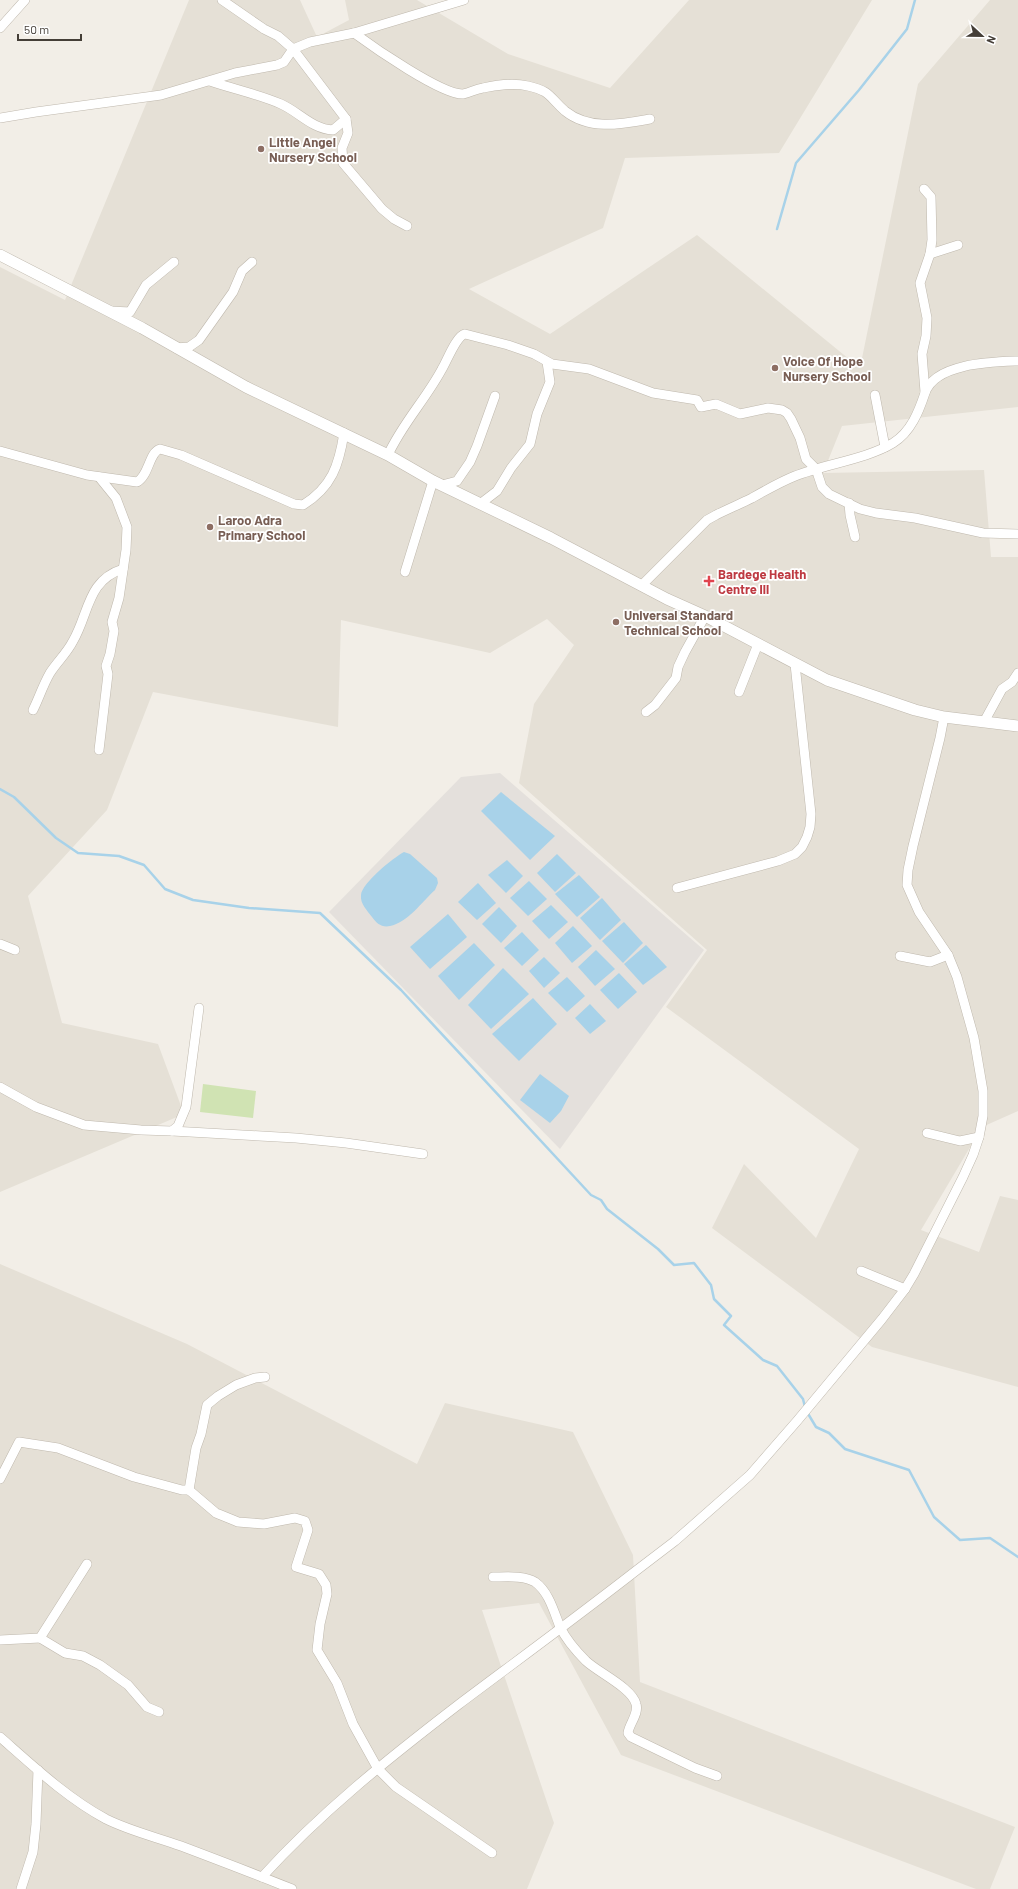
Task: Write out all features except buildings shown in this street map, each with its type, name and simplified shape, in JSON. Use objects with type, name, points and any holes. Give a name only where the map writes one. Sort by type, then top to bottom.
[{"type":"street","points":[[0,28],[25,0]]},
{"type":"street","points":[[222,0],[264,29],[278,36],[293,49],[346,119],[348,133],[342,148],[342,163],[382,209],[394,219],[407,226]]},
{"type":"street","points":[[0,118],[161,95],[235,73],[277,65],[284,62],[293,49],[310,42],[354,33],[464,0]]},
{"type":"street","points":[[354,33],[418,76],[440,87],[458,93],[470,93],[484,87],[523,85],[545,91],[565,110],[587,122],[623,124],[650,119]]},
{"type":"street","points":[[210,81],[255,94],[281,104],[321,129],[336,129],[346,119]]},
{"type":"street","points":[[924,189],[931,197],[932,240],[930,254],[920,283],[927,318],[926,336],[922,354],[925,392]]},
{"type":"street","points":[[930,254],[958,245]]},
{"type":"street","points":[[0,255],[142,328],[246,387],[388,455],[438,483],[667,599],[705,616],[827,680],[915,710],[944,717],[1018,726]]},
{"type":"street","points":[[109,311],[130,312],[146,285],[174,262]]},
{"type":"street","points":[[176,348],[189,347],[199,340],[233,292],[242,271],[252,262]]},
{"type":"street","points":[[388,455],[396,437],[436,382],[462,335],[470,335],[508,345],[534,354],[547,362],[589,369],[653,393],[697,400],[702,407],[716,404],[740,414],[750,414],[754,410],[768,408],[782,410],[787,414],[797,431],[808,462],[816,469],[822,487],[829,494],[860,509],[876,514],[915,518],[984,533],[1018,534]]},
{"type":"street","points":[[642,585],[702,526],[716,515],[796,475],[885,448],[894,443],[907,430],[919,411],[925,392],[930,384],[939,375],[963,366],[1018,361]]},
{"type":"street","points":[[480,504],[497,492],[511,468],[530,444],[537,414],[550,382],[547,362]]},
{"type":"street","points":[[875,395],[885,448]]},
{"type":"street","points":[[438,483],[457,481],[470,462],[478,446],[495,396]]},
{"type":"street","points":[[0,451],[99,477],[137,482],[144,476],[156,451],[160,449],[181,455],[297,505],[303,505],[323,488],[331,478],[340,459],[344,433]]},
{"type":"street","points":[[99,477],[116,498],[127,527],[126,550],[119,598],[112,622],[114,631],[110,654],[106,666],[108,678],[100,732],[99,750]]},
{"type":"street","points":[[405,572],[438,483]]},
{"type":"street","points":[[849,504],[855,537]]},
{"type":"street","points":[[33,710],[51,672],[69,649],[76,637],[85,611],[96,588],[108,576],[123,569]]},
{"type":"street","points":[[646,712],[655,705],[676,678],[678,667],[685,652],[705,616]]},
{"type":"street","points":[[740,692],[758,644]]},
{"type":"street","points":[[677,888],[778,861],[795,854],[802,848],[810,827],[811,814],[794,664]]},
{"type":"street","points":[[984,722],[1002,689],[1012,682],[1018,673]]},
{"type":"street","points":[[262,1876],[312,1824],[405,1745],[675,1541],[745,1480],[797,1421],[905,1289],[963,1178],[979,1137],[982,1116],[983,1091],[980,1068],[974,1038],[957,977],[948,955],[919,912],[911,897],[907,885],[909,864],[944,717]]},
{"type":"street","points":[[0,944],[15,950]]},
{"type":"street","points":[[900,956],[930,962],[948,955]]},
{"type":"street","points":[[172,1130],[178,1126],[186,1107],[199,1008]]},
{"type":"street","points":[[0,1087],[36,1107],[84,1125],[141,1130],[172,1130],[296,1138],[346,1143],[423,1154]]},
{"type":"street","points":[[927,1133],[960,1141],[979,1137]]},
{"type":"street","points":[[861,1271],[905,1289]]},
{"type":"street","points":[[189,1490],[194,1454],[201,1434],[208,1405],[218,1396],[236,1386],[255,1378],[265,1377]]},
{"type":"street","points":[[0,1479],[19,1442],[58,1448],[134,1477],[182,1490],[189,1490],[216,1512],[238,1522],[264,1524],[295,1518],[305,1521],[308,1530],[296,1567],[319,1574],[326,1584],[327,1594],[320,1624],[317,1650],[337,1683],[353,1724],[378,1769],[396,1787],[492,1853]]},
{"type":"street","points":[[40,1638],[87,1564]]},
{"type":"street","points":[[493,1577],[512,1577],[530,1580],[536,1583],[552,1606],[561,1628],[586,1661],[604,1675],[617,1682],[633,1699],[636,1704],[636,1711],[628,1733],[631,1737],[695,1768],[717,1776]]},
{"type":"street","points":[[0,1640],[40,1638],[65,1653],[83,1656],[100,1665],[128,1685],[147,1707],[159,1712]]},
{"type":"street","points":[[0,1737],[38,1770],[84,1805],[108,1820],[262,1876],[292,1889]]},
{"type":"street","points":[[21,1889],[33,1852],[36,1824],[38,1770]]},
{"type":"shaded area","points":[[189,0],[300,0],[317,37],[349,20],[345,0],[417,0],[508,54],[610,88],[689,0],[872,0],[779,153],[625,158],[603,228],[469,289],[550,334],[697,235],[860,368],[918,84],[990,0],[1018,0],[1018,407],[842,426],[823,473],[984,470],[991,557],[1018,557],[1018,1111],[982,1127],[921,1230],[979,1252],[1000,1196],[1018,1200],[1018,1387],[872,1347],[712,1228],[744,1164],[816,1238],[859,1149],[666,1007],[707,950],[519,783],[534,704],[574,645],[547,619],[490,653],[341,620],[338,727],[153,692],[107,810],[28,896],[62,1023],[158,1044],[184,1114],[0,1192],[0,267],[65,300]]},
{"type":"shaded area","points":[[500,773],[704,950],[560,1149],[329,912],[461,777]]},
{"type":"shaded area","points":[[0,1264],[187,1344],[417,1464],[445,1403],[573,1432],[633,1555],[640,1682],[1015,1827],[990,1889],[976,1889],[621,1755],[539,1603],[482,1610],[554,1823],[527,1889],[0,1889]]},
{"type":"green space","points":[[203,1084],[256,1091],[253,1118],[200,1112]]},
{"type":"water","points":[[501,792],[555,836],[530,860],[481,811]]},
{"type":"water","points":[[404,852],[410,854],[437,878],[438,883],[435,890],[402,921],[396,924],[382,926],[375,921],[364,907],[361,895],[372,878],[386,865]]},
{"type":"water","points":[[557,854],[576,873],[555,892],[537,873]]},
{"type":"water","points":[[507,860],[523,876],[506,893],[488,875]]},
{"type":"water","points":[[579,875],[600,897],[577,917],[555,894]]},
{"type":"water","points":[[529,881],[547,899],[528,916],[510,898]]},
{"type":"water","points":[[478,883],[496,903],[477,920],[458,902]]},
{"type":"water","points":[[602,898],[621,920],[600,940],[580,918]]},
{"type":"water","points":[[551,905],[568,922],[549,939],[532,921]]},
{"type":"water","points":[[499,907],[517,926],[501,943],[482,924]]},
{"type":"water","points":[[448,914],[467,937],[430,969],[410,947]]},
{"type":"water","points":[[624,922],[643,943],[623,963],[602,941]]},
{"type":"water","points":[[573,926],[592,946],[572,963],[555,943]]},
{"type":"water","points":[[522,932],[539,950],[522,966],[504,948]]},
{"type":"water","points":[[474,943],[495,965],[459,1000],[438,976]]},
{"type":"water","points":[[646,945],[667,967],[643,985],[624,964]]},
{"type":"water","points":[[596,950],[615,969],[595,986],[578,967]]},
{"type":"water","points":[[544,957],[560,973],[544,988],[529,971]]},
{"type":"water","points":[[503,968],[529,994],[491,1029],[468,1005]]},
{"type":"water","points":[[619,973],[637,992],[618,1009],[600,990]]},
{"type":"water","points":[[567,977],[585,996],[567,1012],[548,993]]},
{"type":"water","points":[[533,998],[557,1024],[519,1061],[492,1034]]},
{"type":"water","points":[[590,1004],[606,1021],[590,1034],[575,1018]]},
{"type":"water","points":[[540,1074],[569,1096],[561,1111],[550,1123],[520,1100]]},
{"type":"waterway","points":[[777,229],[796,163],[859,90],[907,29],[915,0]]},
{"type":"waterway","points":[[0,789],[14,797],[56,838],[78,853],[119,856],[144,865],[165,889],[193,900],[249,908],[320,913],[401,990],[591,1195],[601,1200],[607,1209],[658,1249],[674,1265],[694,1263],[711,1285],[714,1299],[731,1316],[724,1325],[763,1360],[777,1366],[803,1399],[805,1407]]},
{"type":"waterway","points":[[807,1412],[816,1427],[829,1433],[845,1449],[909,1470],[934,1517],[960,1540],[990,1538],[1018,1557]]},
{"type":"place","name":"Little Angel Nursery School","points":[[261,149]]},
{"type":"place","name":"Voice Of Hope Nursery School","points":[[775,368]]},
{"type":"place","name":"Laroo Adra Primary School","points":[[210,527]]},
{"type":"place","name":"Bardege Health Centre lll","points":[[709,581]]},
{"type":"place","name":"Universal Standard Technical School","points":[[616,622]]}]
